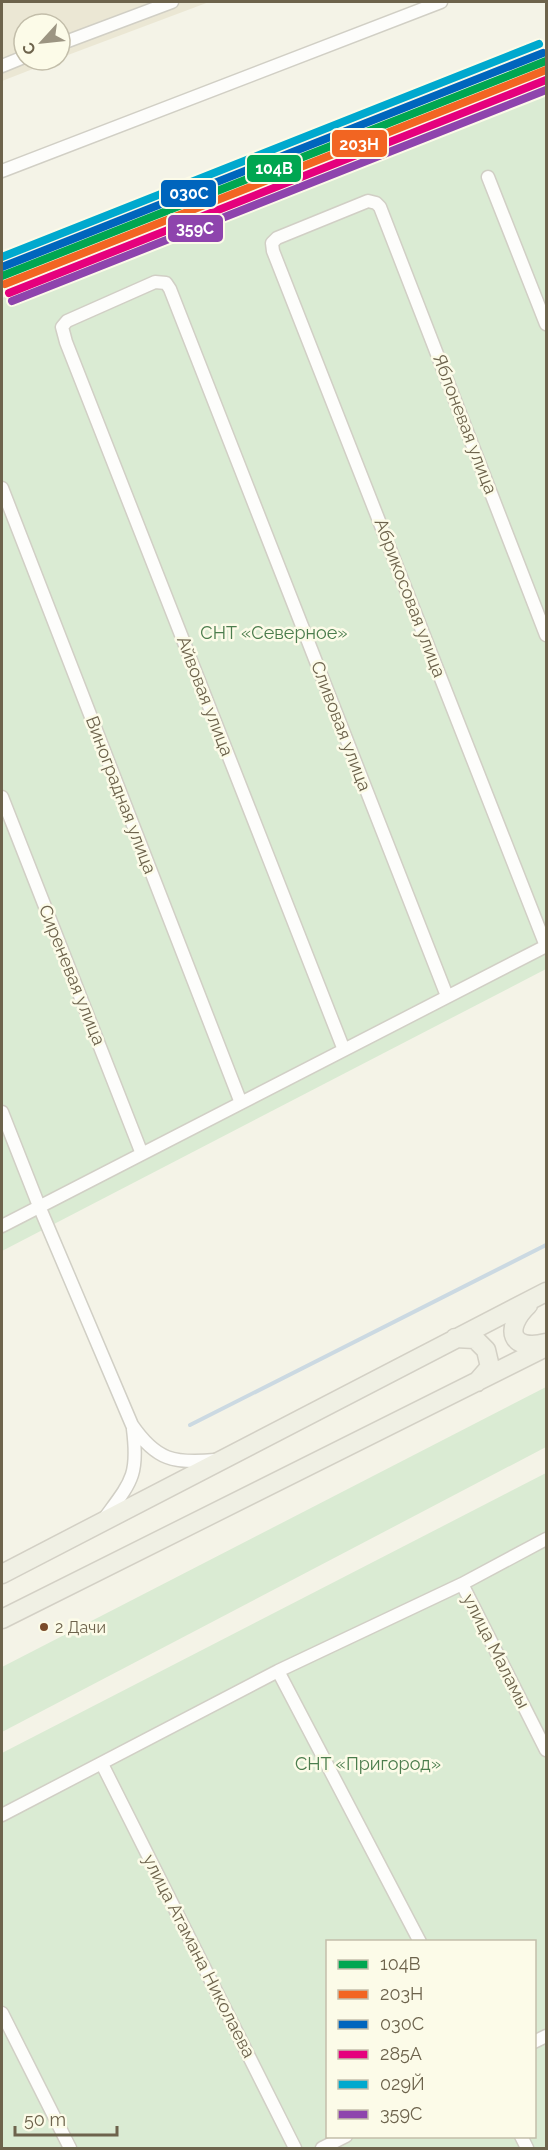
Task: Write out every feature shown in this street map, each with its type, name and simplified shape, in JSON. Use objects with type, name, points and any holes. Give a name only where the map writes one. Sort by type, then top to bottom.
[{"type":"main road","points":[[2,1574],[541,1294]]},
{"type":"main road","points":[[541,1294],[520,1312],[512,1327],[518,1340],[524,1345],[531,1347],[546,1345]]},
{"type":"main road","points":[[455,1338],[475,1339],[486,1350],[490,1367],[476,1383]]},
{"type":"main road","points":[[2,1619],[476,1383],[546,1345]]},
{"type":"street","points":[[72,40],[172,2]]},
{"type":"street","points":[[2,171],[441,2]]},
{"type":"street","points":[[488,177],[546,324]]},
{"type":"street","name":"Яблоневая улица","points":[[273,251],[272,243],[281,236],[368,201],[376,203],[383,214],[546,635]]},
{"type":"street","name":"Абрикосовая улица","points":[[273,251],[546,946]]},
{"type":"street","name":"Айвовая улица","points":[[170,289],[166,283],[155,282],[67,321],[62,327],[344,1050]]},
{"type":"street","name":"Сливовая улица","points":[[170,289],[447,996]]},
{"type":"street","name":"Виноградная улица","points":[[2,488],[241,1103]]},
{"type":"street","name":"Сиреневая улица","points":[[2,797],[142,1154]]},
{"type":"street","points":[[2,1226],[546,946]]},
{"type":"street","points":[[2,1112],[39,1206],[132,1425],[146,1445],[165,1457],[190,1462],[222,1459]]},
{"type":"street","points":[[103,1521],[131,1482],[136,1463],[132,1425]]},
{"type":"street","points":[[2,1815],[278,1671],[462,1584],[546,1539]]},
{"type":"street","name":"улица Маламы","points":[[462,1584],[546,1750]]},
{"type":"street","points":[[278,1671],[419,1940]]},
{"type":"street","name":"улица Атамана Николаева","points":[[102,1764],[295,2148]]},
{"type":"street","points":[[2,2013],[70,2148]]},
{"type":"street","points":[[322,2148],[342,2138]]},
{"type":"shaded area","points":[[2,2],[209,2],[72,53],[72,12],[12,12],[12,72],[25,72],[2,81]]},
{"type":"green space","name":"СНТ «Северное»","points":[[546,86],[546,969],[2,1251],[2,298],[299,178]]},
{"type":"green space","points":[[546,1387],[546,1447],[2,1732],[2,1667]]},
{"type":"green space","name":"СНТ «Пригород»","points":[[546,1473],[546,2148],[2,2148],[2,1753]]},
{"type":"waterway","points":[[190,1425],[546,1245]]},
{"type":"transit line","name":"029Й","points":[[2,257],[539,44]]},
{"type":"transit line","name":"030C","points":[[2,267],[543,53]]},
{"type":"transit line","name":"104В","points":[[2,276],[546,61]]},
{"type":"transit line","name":"203Н","points":[[5,284],[546,70]]},
{"type":"transit line","name":"285А","points":[[9,293],[546,80]]},
{"type":"transit line","name":"359С","points":[[12,301],[546,90]]},
{"type":"place","name":"2 Дачи","points":[[44,1627]]}]
